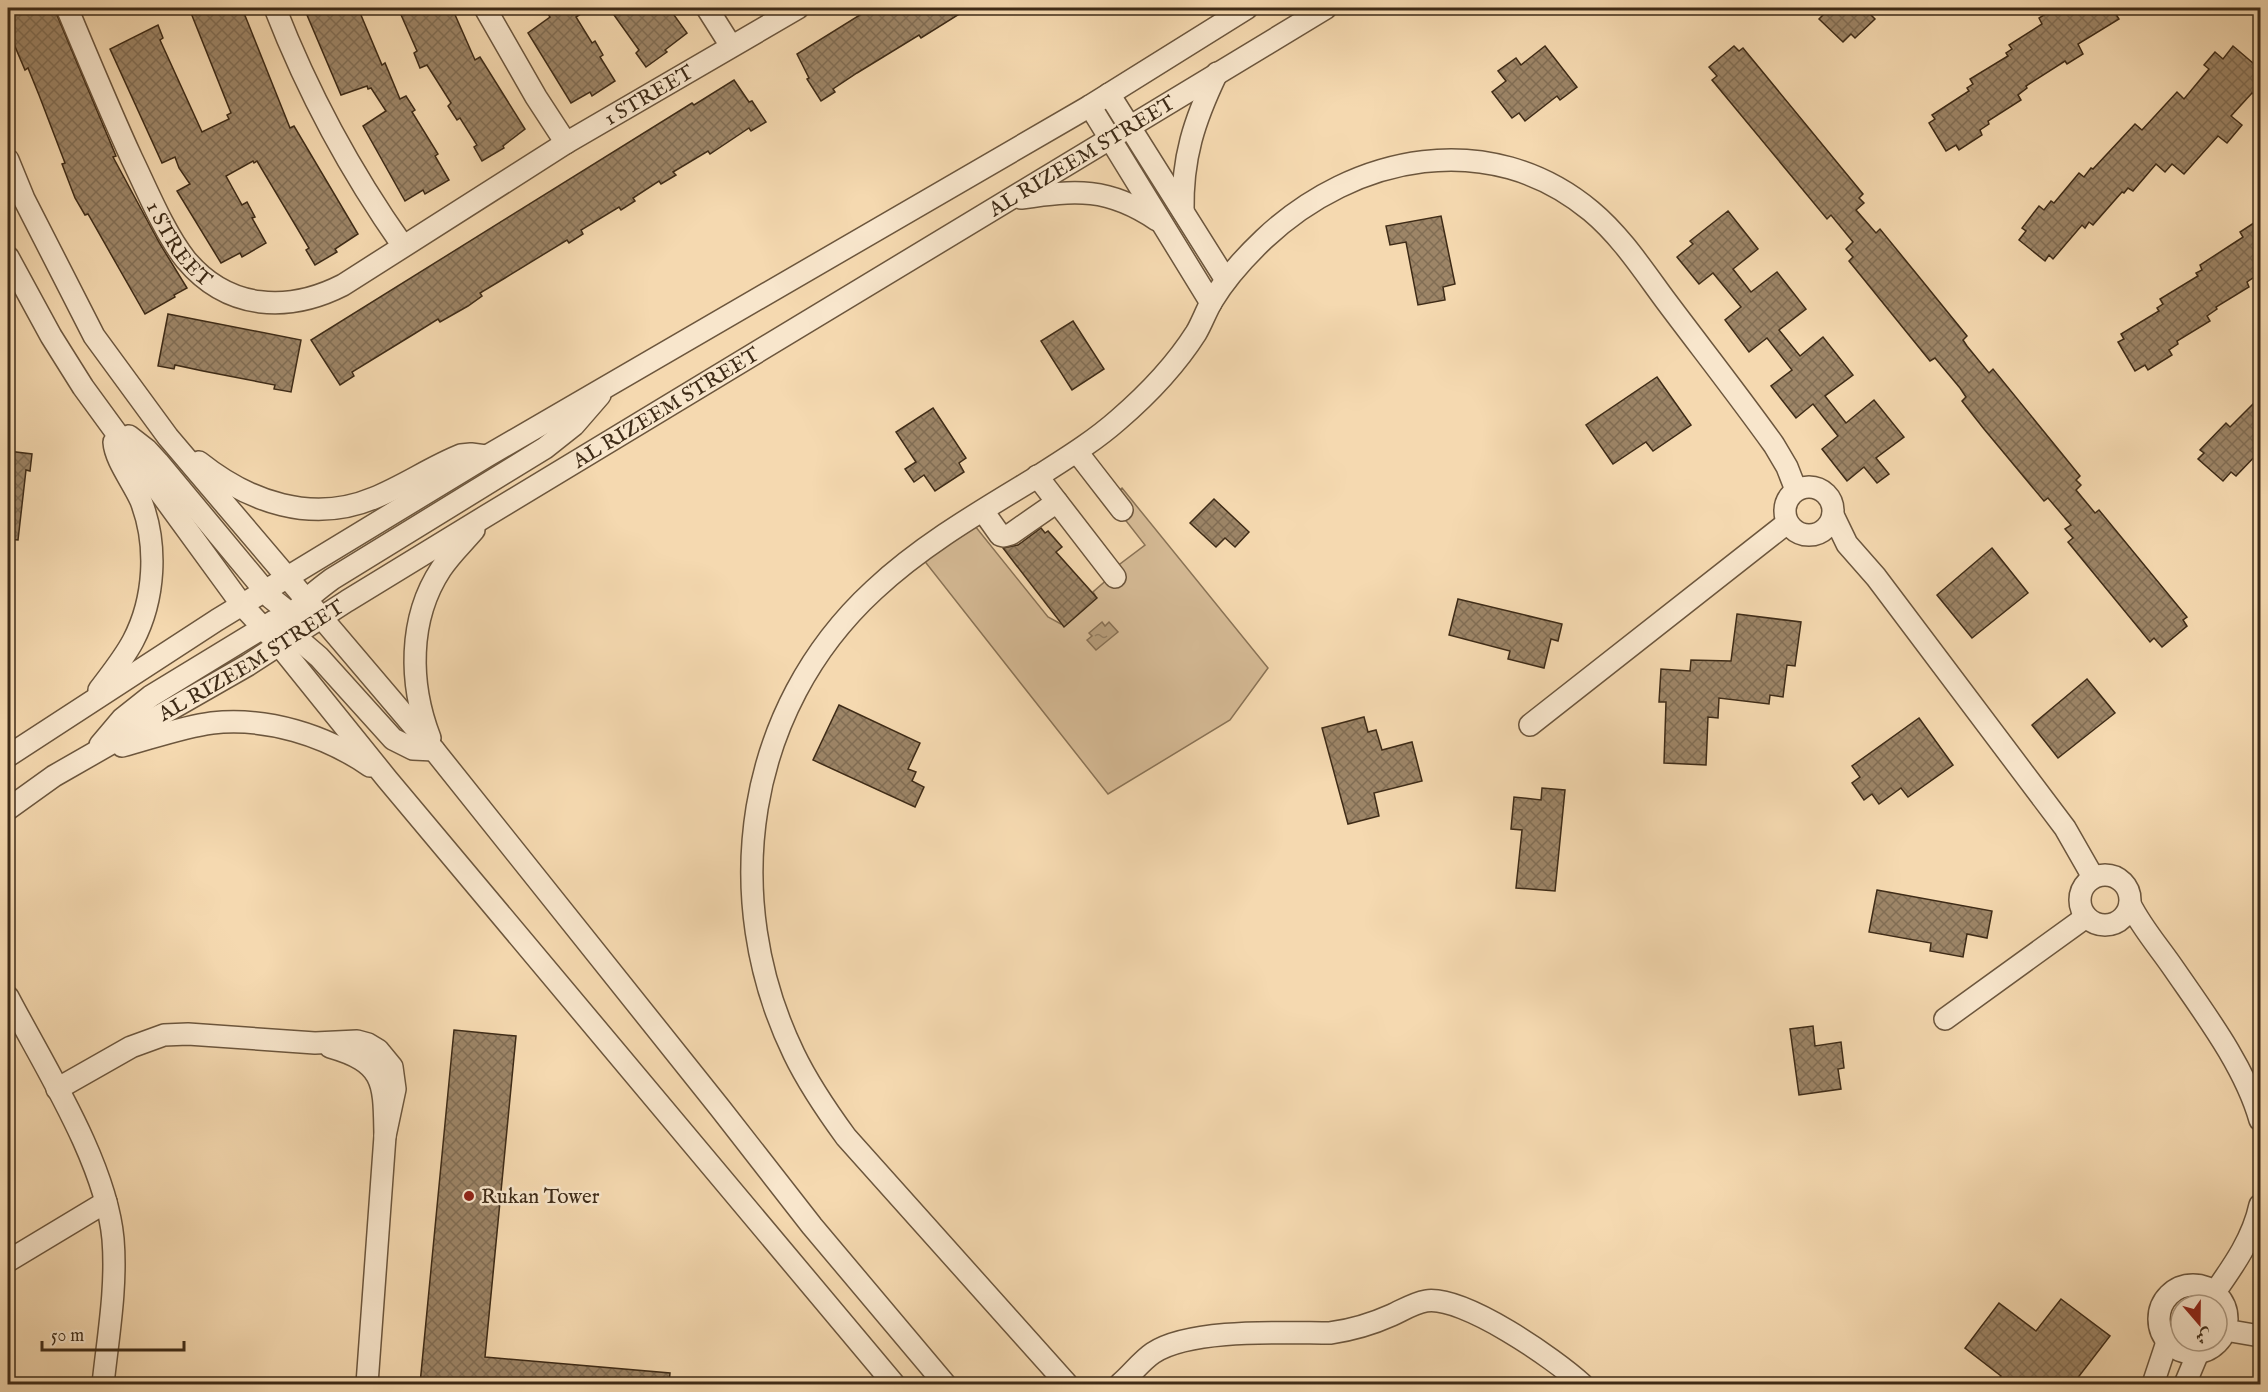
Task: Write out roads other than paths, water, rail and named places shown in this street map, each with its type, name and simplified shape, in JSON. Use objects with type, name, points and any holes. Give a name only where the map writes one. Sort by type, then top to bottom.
[{"type":"street","name":"1 STREET","points":[[67,8],[146,188],[186,259],[205,278],[228,292],[253,301],[280,304],[324,295],[343,285],[566,143],[798,8]]},
{"type":"street","points":[[275,8],[300,70],[337,143],[403,246]]},
{"type":"street","points":[[485,8],[536,97],[566,143]]},
{"type":"street","points":[[707,8],[731,46]]},
{"type":"street","name":"AL RIZEEM STREET","points":[[242,605],[607,385],[1089,106],[1247,8]]},
{"type":"street","name":"AL RIZEEM STREET","points":[[285,622],[321,618],[1326,8]]},
{"type":"street","points":[[1183,212],[1182,187],[1188,146],[1195,122],[1217,73]]},
{"type":"street","points":[[1109,94],[1226,280]]},
{"type":"street","points":[[1089,106],[1211,303]]},
{"type":"street","points":[[1067,1384],[868,1163],[826,1110],[793,1052],[780,1022],[764,968],[756,924],[752,857],[754,815],[759,790],[776,735],[801,682],[833,633],[874,589],[899,568],[983,511],[1077,452],[1109,428],[1159,380],[1198,331],[1211,303],[1226,280],[1268,235],[1305,206],[1346,183],[1390,167],[1437,159],[1485,162],[1532,175],[1574,198],[1605,224],[1627,248],[1774,445],[1787,467],[1796,490]]},
{"type":"street","points":[[8,160],[24,198],[94,336],[168,437],[287,577],[290,595],[285,622]]},
{"type":"street","points":[[1011,199],[1047,193],[1095,193],[1132,206],[1161,223]]},
{"type":"street","points":[[8,257],[51,336],[83,387],[242,605],[285,622],[393,739],[413,749],[434,750]]},
{"type":"street","points":[[92,755],[107,734],[136,707],[285,622],[332,579],[545,448],[574,425],[607,385]]},
{"type":"street","points":[[115,430],[124,433],[147,450],[265,591],[387,779],[892,1383]]},
{"type":"street","points":[[93,699],[134,639],[148,601],[151,581],[151,541],[147,521],[141,502],[114,446],[115,430]]},
{"type":"street","points":[[168,437],[211,471],[244,491],[264,501],[300,508],[330,509],[352,505],[373,498],[461,455],[487,456]]},
{"type":"street","points":[[1077,452],[1122,510]]},
{"type":"street","points":[[1037,476],[1115,577]]},
{"type":"street","points":[[1854,553],[1816,534],[1803,535],[1791,528],[1787,523],[1784,509],[1790,495],[1796,490],[1809,487],[1822,491],[1831,501],[1833,514],[1842,535],[1854,553],[1876,577],[2065,828],[2093,878]]},
{"type":"street","points":[[983,511],[1000,535],[1008,536],[1057,502]]},
{"type":"street","points":[[1816,534],[1827,527],[1833,514]]},
{"type":"street","points":[[434,750],[422,717],[415,681],[414,659],[421,616],[441,568],[486,516]]},
{"type":"street","points":[[1530,725],[1787,523]]},
{"type":"street","points":[[8,756],[93,699],[242,605]]},
{"type":"street","points":[[285,622],[321,618],[434,750],[812,1226],[945,1384]]},
{"type":"street","points":[[8,809],[54,776],[92,755],[212,723],[262,723],[304,733],[368,765],[387,779]]},
{"type":"street","points":[[2130,904],[2125,916],[2115,923],[2102,925],[2086,917],[2082,910],[2080,896],[2087,882],[2106,874],[2120,879],[2129,890],[2130,904],[2140,924],[2173,967],[2236,1064],[2247,1083],[2260,1120]]},
{"type":"street","points":[[1946,1019],[2086,917]]},
{"type":"street","points":[[2115,923],[2153,942]]},
{"type":"street","points":[[8,997],[57,1089],[94,1167],[106,1202],[113,1238],[114,1268],[103,1384]]},
{"type":"street","points":[[57,1089],[131,1047],[164,1035],[188,1034],[315,1043],[357,1041],[368,1044],[386,1058],[392,1067],[395,1089],[385,1136],[367,1384]]},
{"type":"street","points":[[8,1261],[106,1202]]},
{"type":"street","points":[[2153,1384],[2167,1342],[2162,1335],[2158,1319],[2162,1302],[2167,1295],[2190,1284],[2207,1287],[2215,1292],[2252,1232],[2260,1205]]},
{"type":"street","points":[[1120,1384],[1154,1353],[1178,1342],[1221,1335],[1346,1331],[1377,1322],[1416,1304],[1432,1300],[1458,1305],[1502,1329],[1561,1365],[1582,1384]]},
{"type":"street","points":[[2229,1331],[2260,1336]]},
{"type":"street","points":[[2185,1384],[2198,1353]]},
{"type":"water","points":[[1102,622],[1105,626],[1109,622],[1118,632],[1096,650],[1087,640],[1092,636],[1089,633]]},
{"type":"place","name":"Rukan Tower","points":[[469,1196]]}]
